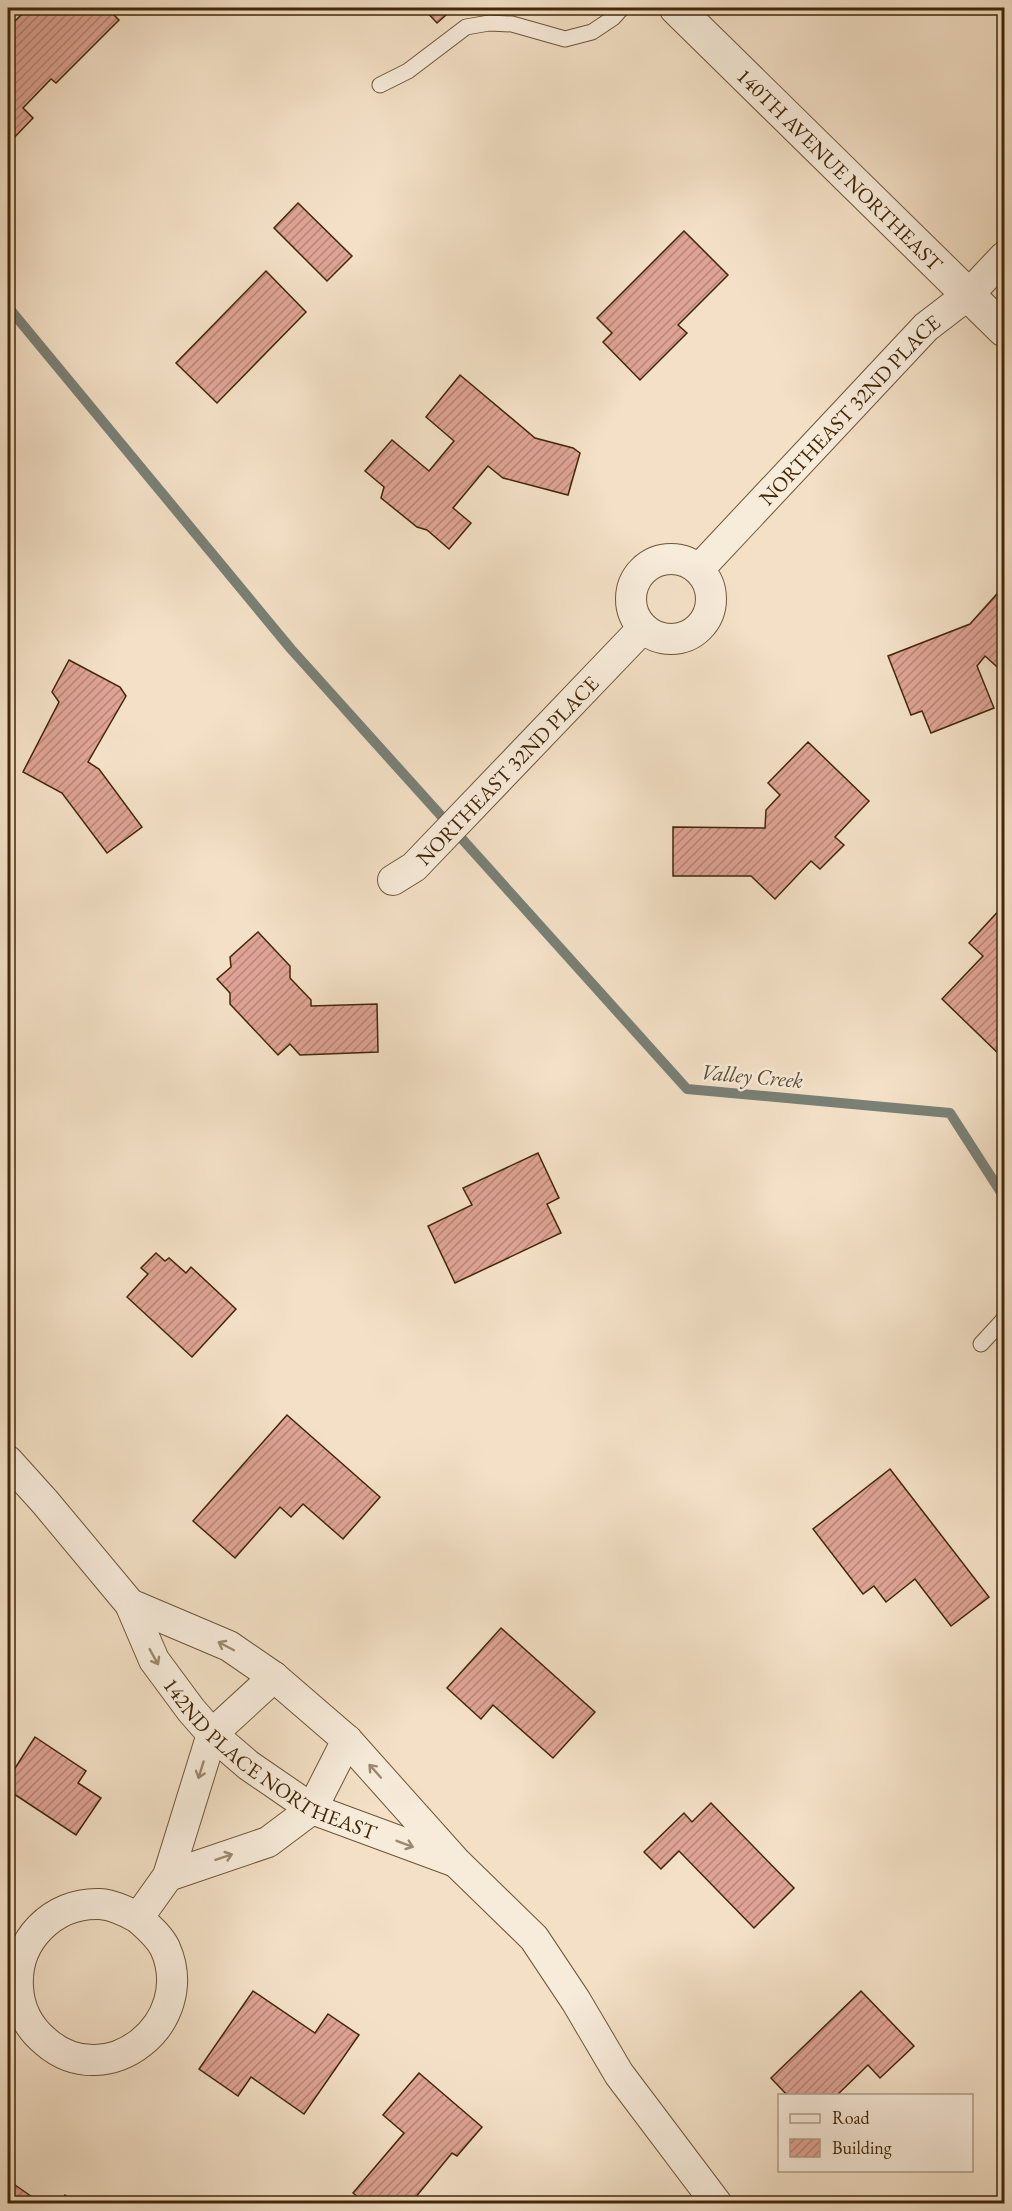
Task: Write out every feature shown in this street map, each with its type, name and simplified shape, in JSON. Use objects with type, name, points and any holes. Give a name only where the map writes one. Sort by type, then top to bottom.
[{"type":"street","name":"140TH AVENUE NORTHEAST","points":[[676,8],[1005,330]]},
{"type":"street","name":"NORTHEAST 32ND PLACE","points":[[699,569],[926,327],[969,294],[1005,256]]},
{"type":"street","points":[[673,559],[687,562],[699,569],[707,581],[711,594],[710,609],[695,632],[682,638],[669,639],[655,636],[643,628],[635,617],[631,603],[631,589],[647,566],[660,560],[673,559]]},
{"type":"street","name":"NORTHEAST 32ND PLACE","points":[[393,880],[414,867],[643,628]]},
{"type":"street","name":"142ND PLACE NORTHEAST","points":[[8,1461],[130,1604],[154,1660],[212,1734],[248,1765],[312,1809],[456,1862]]},
{"type":"street","name":"142ND PLACE NORTHEAST","points":[[130,1604],[229,1646],[274,1677],[347,1740],[456,1862],[534,1938],[576,2001],[619,2074],[715,2203]]},
{"type":"street","points":[[138,1918],[168,1876],[212,1734],[274,1677]]},
{"type":"street","points":[[168,1876],[268,1842],[312,1809],[347,1740]]},
{"type":"street","points":[[80,1906],[110,1906],[138,1918],[153,1931],[164,1948],[171,1967],[172,1987],[168,2007],[159,2025],[145,2041],[129,2052],[109,2058],[89,2060],[69,2056],[51,2046],[36,2033],[25,2016],[18,1997],[17,1977],[21,1957],[30,1938],[43,1924],[60,1912],[80,1906]]},
{"type":"lane","points":[[380,86],[408,71],[466,27],[489,23],[512,24],[564,39],[592,32],[613,18],[622,8]]},
{"type":"lane","points":[[981,1344],[1005,1319]]},
{"type":"building","points":[[28,8],[107,8],[119,20],[56,83],[51,79],[23,108],[33,118],[9,143],[8,28]]},
{"type":"building","points":[[423,8],[454,8],[437,23]]},
{"type":"building","points":[[298,203],[352,256],[327,281],[274,228]]},
{"type":"building","points":[[684,231],[728,275],[678,325],[687,333],[640,380],[603,342],[612,333],[597,318]]},
{"type":"building","points":[[266,271],[306,312],[217,403],[176,363]]},
{"type":"building","points":[[460,375],[535,438],[573,448],[580,453],[568,495],[503,478],[488,466],[453,508],[471,523],[449,549],[427,530],[417,527],[381,498],[384,487],[365,471],[392,440],[429,471],[454,441],[426,417]]},
{"type":"building","points":[[1004,571],[1004,586],[1000,576]]},
{"type":"building","points":[[1004,586],[1004,673],[985,656],[977,666],[994,708],[931,733],[922,711],[911,715],[888,656],[970,624]]},
{"type":"building","points":[[69,660],[120,687],[126,696],[88,762],[99,769],[142,827],[107,853],[62,793],[23,772],[59,702],[52,692]]},
{"type":"building","points":[[808,742],[869,801],[835,837],[844,845],[820,869],[811,861],[775,899],[751,876],[673,876],[673,827],[765,828],[766,810],[780,795],[768,783]]},
{"type":"building","points":[[1004,905],[1004,1059],[942,999],[983,956],[969,943]]},
{"type":"building","points":[[258,932],[290,966],[290,978],[311,1000],[311,1006],[377,1004],[378,1052],[300,1055],[290,1044],[278,1055],[230,1004],[230,993],[217,979],[231,967],[230,957]]},
{"type":"building","points":[[538,1153],[559,1198],[547,1204],[561,1233],[455,1283],[428,1226],[472,1205],[463,1188]]},
{"type":"building","points":[[156,1253],[165,1261],[169,1258],[186,1273],[191,1267],[236,1309],[192,1357],[127,1297],[148,1274],[141,1268]]},
{"type":"building","points":[[287,1415],[380,1497],[343,1539],[303,1504],[291,1517],[280,1507],[235,1558],[193,1521]]},
{"type":"building","points":[[890,1469],[989,1597],[951,1626],[915,1579],[886,1602],[874,1586],[863,1594],[813,1529]]},
{"type":"building","points":[[501,1628],[595,1712],[553,1758],[493,1705],[481,1719],[447,1688]]},
{"type":"building","points":[[35,1737],[86,1771],[78,1783],[101,1798],[76,1835],[8,1790],[8,1779]]},
{"type":"building","points":[[711,1803],[794,1888],[754,1928],[679,1851],[661,1869],[644,1852],[684,1813],[692,1822]]},
{"type":"building","points":[[253,1991],[315,2033],[328,2014],[359,2035],[304,2114],[251,2077],[238,2096],[199,2069]]},
{"type":"building","points":[[861,1991],[914,2046],[880,2078],[868,2065],[838,2094],[786,2094],[771,2078]]},
{"type":"building","points":[[419,2073],[482,2127],[457,2156],[452,2153],[410,2204],[366,2204],[353,2193],[404,2133],[383,2115]]},
{"type":"building","points":[[8,2180],[42,2204],[8,2204]]},
{"type":"building","points":[[65,2195],[76,2204],[59,2204]]},
{"type":"waterway","name":"Valley Creek","points":[[8,307],[291,649],[687,1089],[950,1113],[1004,1197]]}]
